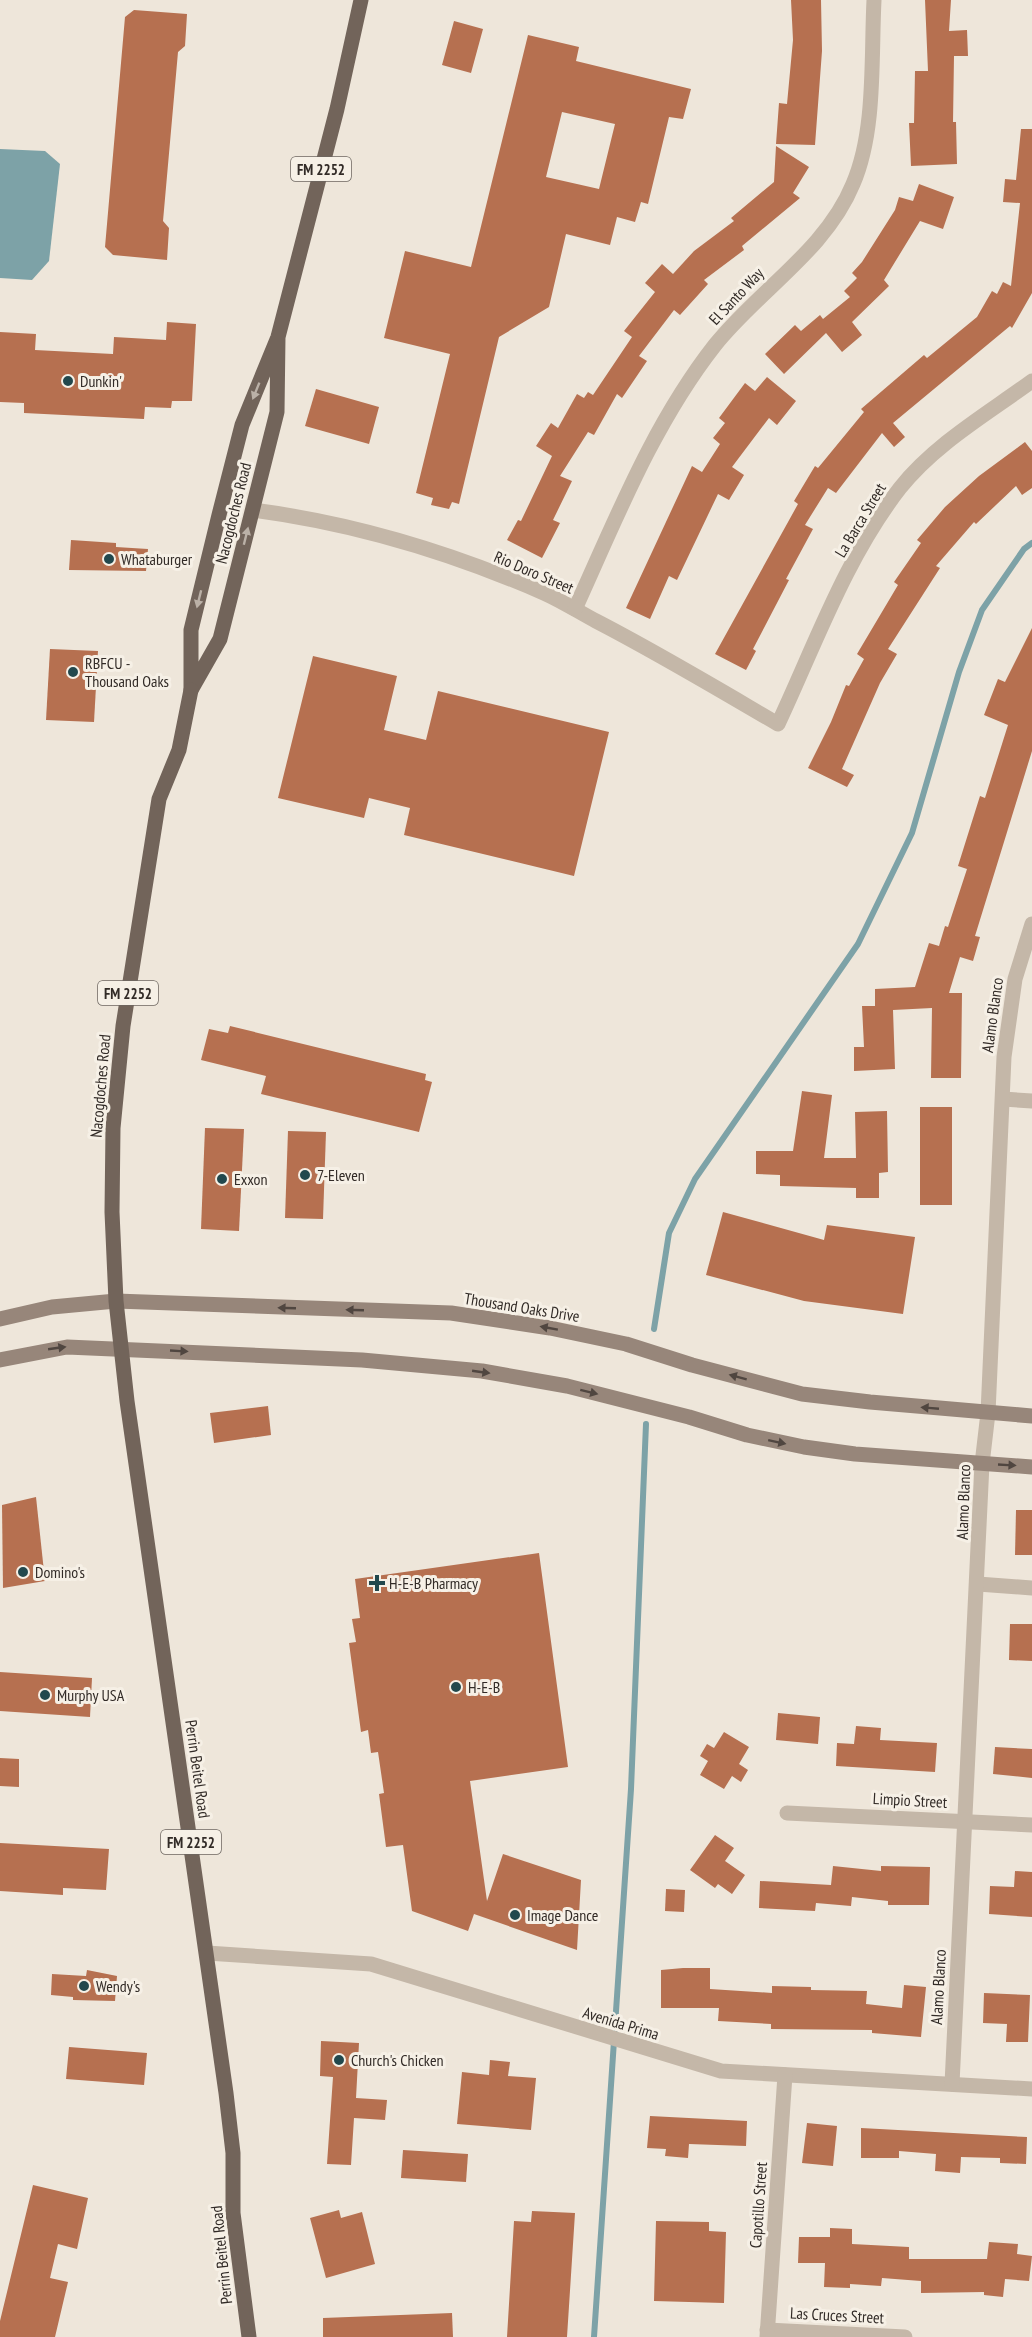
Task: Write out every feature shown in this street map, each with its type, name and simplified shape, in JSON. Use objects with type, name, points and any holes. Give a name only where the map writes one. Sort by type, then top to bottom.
[{"type":"main road","name":"Nacogdoches Road","points":[[120,1349],[112,1212],[113,1128],[123,1026],[159,800],[179,750],[191,690],[191,630],[219,515],[242,425],[278,337],[337,109],[361,0]]},
{"type":"main road","name":"Nacogdoches Road","points":[[191,690],[220,639],[253,510],[277,412],[278,337]]},
{"type":"main road","name":"Thousand Oaks Drive","points":[[0,1319],[52,1307],[116,1301],[451,1313],[550,1328],[626,1344],[692,1365],[802,1394],[1032,1416]]},
{"type":"main road","points":[[0,1360],[67,1347],[362,1360],[482,1371],[567,1386],[747,1435],[804,1448],[1032,1467]]},
{"type":"main road","name":"Perrin Beitel Road","points":[[120,1349],[207,1953],[233,2153],[233,2213],[249,2337]]},
{"type":"street","name":"El Santo Way","points":[[575,609],[656,436],[680,396],[715,346],[756,299],[824,234],[855,182],[867,129],[874,0]]},
{"type":"street","name":"La Barca Street","points":[[778,724],[859,551],[901,488],[930,458],[974,422],[1032,381]]},
{"type":"street","name":"Rio Doro Street","points":[[253,510],[288,514],[440,553],[546,594],[654,650],[778,724]]},
{"type":"street","name":"Alamo Blanco","points":[[952,2084],[978,1584],[982,1464],[988,1413],[1008,1018],[1015,979],[1032,924]]},
{"type":"street","points":[[1003,1099],[1032,1101]]},
{"type":"street","points":[[978,1584],[1032,1588]]},
{"type":"street","name":"Limpio Street","points":[[787,1813],[1032,1825]]},
{"type":"street","name":"Avenida Prima","points":[[207,1953],[371,1964],[597,2036],[721,2071],[1032,2089]]},
{"type":"street","name":"Capotillo Street","points":[[767,2333],[785,2074]]},
{"type":"street","name":"Las Cruces Street","points":[[767,2333],[905,2337]]},
{"type":"water","points":[[0,149],[45,151],[60,164],[49,261],[32,280],[0,278]]},
{"type":"building","points":[[791,0],[821,0],[822,51],[815,145],[776,144],[779,103],[787,104],[793,40]]},
{"type":"building","points":[[925,0],[951,0],[949,31],[967,30],[968,56],[954,56],[953,122],[956,122],[957,164],[911,166],[909,123],[914,123],[915,71],[928,71]]},
{"type":"building","points":[[134,10],[187,14],[185,46],[178,52],[163,221],[169,228],[167,260],[113,255],[105,247],[125,17]]},
{"type":"building","points":[[454,21],[483,29],[471,73],[442,65]]},
{"type":"building","points":[[528,35],[579,47],[576,61],[691,89],[683,119],[669,117],[648,204],[641,202],[635,222],[617,217],[610,245],[566,234],[549,307],[499,337],[459,504],[452,502],[449,509],[431,505],[433,498],[416,493],[450,354],[384,338],[405,251],[471,267]],"holes":[[[562,112],[615,124],[599,189],[546,177]]]},
{"type":"building","points":[[1021,129],[1032,129],[1032,293],[1012,328],[1010,326],[893,423],[905,437],[894,447],[882,433],[836,493],[828,488],[805,525],[813,529],[786,579],[789,580],[753,649],[756,651],[746,670],[715,654],[798,504],[794,501],[815,466],[818,468],[864,412],[861,409],[924,355],[927,358],[977,317],[992,291],[997,294],[1003,282],[1011,286],[1020,203],[1003,202],[1005,179],[1016,180]]},
{"type":"building","points":[[776,146],[809,167],[793,193],[800,198],[742,246],[744,250],[704,280],[708,284],[680,315],[674,310],[639,356],[647,361],[622,398],[617,394],[594,435],[588,432],[560,476],[572,481],[553,520],[560,523],[542,558],[507,540],[518,520],[521,521],[552,456],[536,446],[551,423],[558,428],[577,394],[584,398],[588,392],[593,395],[632,337],[624,331],[655,292],[645,283],[662,264],[673,274],[694,251],[734,221],[731,218],[774,182]]},
{"type":"building","points":[[919,184],[954,197],[943,229],[920,221],[884,280],[889,286],[852,322],[862,335],[842,352],[826,333],[784,374],[765,354],[795,325],[801,331],[820,315],[823,319],[850,297],[844,291],[857,278],[852,273],[862,262],[895,210],[899,197],[913,201]]},
{"type":"building","points":[[167,322],[196,324],[192,401],[172,401],[171,408],[145,407],[144,419],[24,413],[24,403],[0,402],[0,332],[36,334],[35,350],[113,354],[114,337],[166,340]]},
{"type":"building","points":[[767,377],[796,401],[777,425],[769,418],[732,467],[744,475],[729,500],[718,494],[677,580],[669,576],[650,619],[626,608],[692,466],[702,472],[720,444],[713,438],[725,423],[719,418],[745,383],[755,391]]},
{"type":"building","points":[[316,389],[379,407],[369,444],[305,426]]},
{"type":"building","points":[[1025,442],[1032,451],[1032,488],[1022,495],[1016,486],[976,524],[974,522],[936,566],[940,568],[888,649],[897,654],[880,683],[842,769],[854,775],[847,787],[808,768],[846,685],[849,686],[864,659],[857,654],[898,585],[894,582],[921,543],[917,540],[945,507],[979,476]]},
{"type":"building","name":"Whataburger","points":[[71,540],[116,543],[116,547],[148,549],[146,571],[69,570]]},
{"type":"building","points":[[1032,628],[1032,751],[975,936],[980,937],[973,961],[960,957],[949,993],[962,993],[961,1078],[931,1078],[932,1008],[893,1010],[895,1069],[854,1071],[854,1047],[864,1047],[862,1006],[875,1006],[875,989],[915,987],[929,943],[939,946],[945,926],[948,927],[967,869],[958,866],[980,796],[985,798],[1008,725],[984,715],[998,679],[1005,682]]},
{"type":"building","name":"RBFCU - Thousand Oaks","points":[[50,649],[98,651],[94,722],[46,720]]},
{"type":"building","points":[[313,656],[397,676],[384,730],[426,740],[438,691],[609,732],[574,876],[404,835],[410,808],[369,798],[364,818],[278,798]]},
{"type":"building","points":[[230,1026],[426,1074],[425,1080],[432,1082],[419,1132],[261,1094],[266,1076],[201,1060],[209,1029],[228,1033]]},
{"type":"building","points":[[802,1091],[832,1095],[824,1158],[856,1158],[855,1112],[887,1111],[888,1172],[879,1173],[879,1198],[856,1198],[856,1188],[780,1186],[780,1175],[756,1174],[756,1151],[793,1151]]},
{"type":"building","points":[[920,1107],[952,1107],[952,1205],[920,1205]]},
{"type":"building","name":"Exxon","points":[[205,1128],[244,1129],[239,1231],[201,1229]]},
{"type":"building","name":"7-Eleven","points":[[288,1131],[326,1132],[323,1219],[285,1218]]},
{"type":"building","points":[[723,1212],[824,1240],[827,1225],[915,1237],[903,1314],[804,1301],[706,1275]]},
{"type":"building","points":[[268,1406],[271,1435],[214,1443],[210,1413]]},
{"type":"building","points":[[36,1497],[45,1581],[3,1588],[2,1505]]},
{"type":"building","points":[[1016,1510],[1032,1510],[1032,1555],[1015,1555]]},
{"type":"building","name":"H-E-B","points":[[539,1553],[568,1767],[470,1781],[487,1901],[503,1854],[581,1880],[577,1950],[474,1914],[468,1931],[412,1911],[403,1845],[386,1847],[379,1794],[384,1793],[378,1752],[371,1753],[368,1730],[361,1732],[349,1643],[356,1642],[352,1619],[360,1618],[355,1579]]},
{"type":"building","points":[[1010,1624],[1032,1624],[1032,1661],[1009,1660]]},
{"type":"building","name":"Murphy USA","points":[[0,1672],[92,1678],[90,1717],[0,1711]]},
{"type":"building","points":[[778,1713],[820,1717],[818,1744],[776,1740]]},
{"type":"building","points":[[856,1726],[881,1728],[880,1740],[937,1743],[935,1772],[836,1766],[837,1743],[854,1744]]},
{"type":"building","points":[[724,1732],[749,1747],[739,1764],[748,1770],[741,1782],[732,1776],[724,1789],[700,1775],[708,1761],[700,1756],[707,1744],[714,1748]]},
{"type":"building","points":[[995,1747],[1032,1749],[1032,1778],[993,1774]]},
{"type":"building","points":[[0,1758],[19,1759],[19,1787],[0,1786]]},
{"type":"building","points":[[715,1835],[734,1848],[725,1861],[745,1875],[732,1894],[718,1884],[715,1888],[690,1870]]},
{"type":"building","points":[[0,1843],[109,1849],[106,1890],[63,1888],[63,1895],[0,1891]]},
{"type":"building","points":[[833,1866],[881,1871],[881,1866],[930,1867],[929,1905],[888,1905],[888,1901],[852,1897],[851,1906],[816,1903],[815,1911],[759,1908],[760,1881],[831,1885]]},
{"type":"building","points":[[1015,1871],[1032,1872],[1032,1917],[989,1914],[990,1886],[1014,1887]]},
{"type":"building","points":[[666,1889],[685,1890],[684,1912],[665,1911]]},
{"type":"building","points":[[710,1968],[710,1989],[772,1993],[772,1986],[811,1987],[811,1990],[867,1991],[866,2004],[902,2008],[904,1985],[926,1987],[921,2037],[872,2033],[872,2030],[771,2029],[771,2024],[718,2021],[719,2008],[661,2008],[661,1970]]},
{"type":"building","name":"Wendy's","points":[[87,1970],[117,1976],[115,2001],[73,2000],[73,1997],[51,1995],[52,1974],[86,1976]]},
{"type":"building","points":[[984,1993],[1030,1995],[1028,2042],[1006,2042],[1007,2024],[983,2023]]},
{"type":"building","points":[[321,2041],[359,2043],[356,2098],[387,2100],[385,2120],[354,2118],[351,2165],[327,2164],[333,2077],[320,2076]]},
{"type":"building","points":[[69,2047],[147,2053],[144,2085],[66,2079]]},
{"type":"building","points":[[490,2060],[510,2062],[508,2076],[536,2078],[531,2130],[457,2124],[462,2072],[489,2075]]},
{"type":"building","points":[[650,2116],[747,2121],[746,2146],[689,2144],[688,2158],[665,2156],[666,2149],[647,2148]]},
{"type":"building","points":[[807,2123],[837,2126],[833,2166],[802,2163]]},
{"type":"building","points":[[861,2128],[1027,2137],[1026,2164],[1000,2163],[1000,2158],[961,2157],[960,2173],[935,2171],[936,2154],[899,2151],[899,2158],[861,2158]]},
{"type":"building","points":[[403,2150],[468,2154],[466,2182],[401,2178]]},
{"type":"building","points":[[33,2185],[88,2198],[77,2249],[58,2244],[50,2278],[68,2282],[55,2337],[0,2337],[0,2321]]},
{"type":"building","points":[[339,2210],[341,2218],[362,2212],[375,2264],[326,2278],[310,2218]]},
{"type":"building","points":[[532,2211],[575,2213],[567,2337],[507,2337],[514,2221],[531,2222]]},
{"type":"building","points":[[656,2221],[709,2222],[709,2231],[726,2232],[724,2303],[654,2301]]},
{"type":"building","points":[[830,2228],[852,2229],[852,2244],[909,2247],[909,2259],[987,2259],[989,2242],[1018,2244],[1017,2254],[1032,2256],[1029,2281],[1005,2279],[1003,2297],[984,2295],[984,2292],[921,2293],[921,2281],[882,2278],[881,2286],[850,2284],[850,2288],[824,2287],[825,2263],[798,2263],[799,2237],[830,2237]]},
{"type":"building","points":[[452,2313],[453,2337],[323,2337],[323,2318]]},
{"type":"waterway","points":[[654,1329],[669,1233],[695,1179],[858,944],[912,833],[959,672],[982,610],[1024,549],[1032,543]]},
{"type":"waterway","points":[[594,2337],[631,1789],[646,1424]]},
{"type":"place","name":"Dunkin'","points":[[68,381]]},
{"type":"place","name":"Whataburger","points":[[109,559]]},
{"type":"place","name":"RBFCU - Thousand Oaks","points":[[73,672]]},
{"type":"place","name":"7-Eleven","points":[[305,1175]]},
{"type":"place","name":"Exxon","points":[[222,1179]]},
{"type":"place","name":"Domino's","points":[[23,1572]]},
{"type":"place","name":"H-E-B Pharmacy","points":[[377,1583]]},
{"type":"place","name":"H-E-B","points":[[456,1687]]},
{"type":"place","name":"Murphy USA","points":[[45,1695]]},
{"type":"place","name":"Image Dance","points":[[515,1915]]},
{"type":"place","name":"Wendy's","points":[[84,1986]]},
{"type":"place","name":"Church's Chicken","points":[[339,2060]]}]
